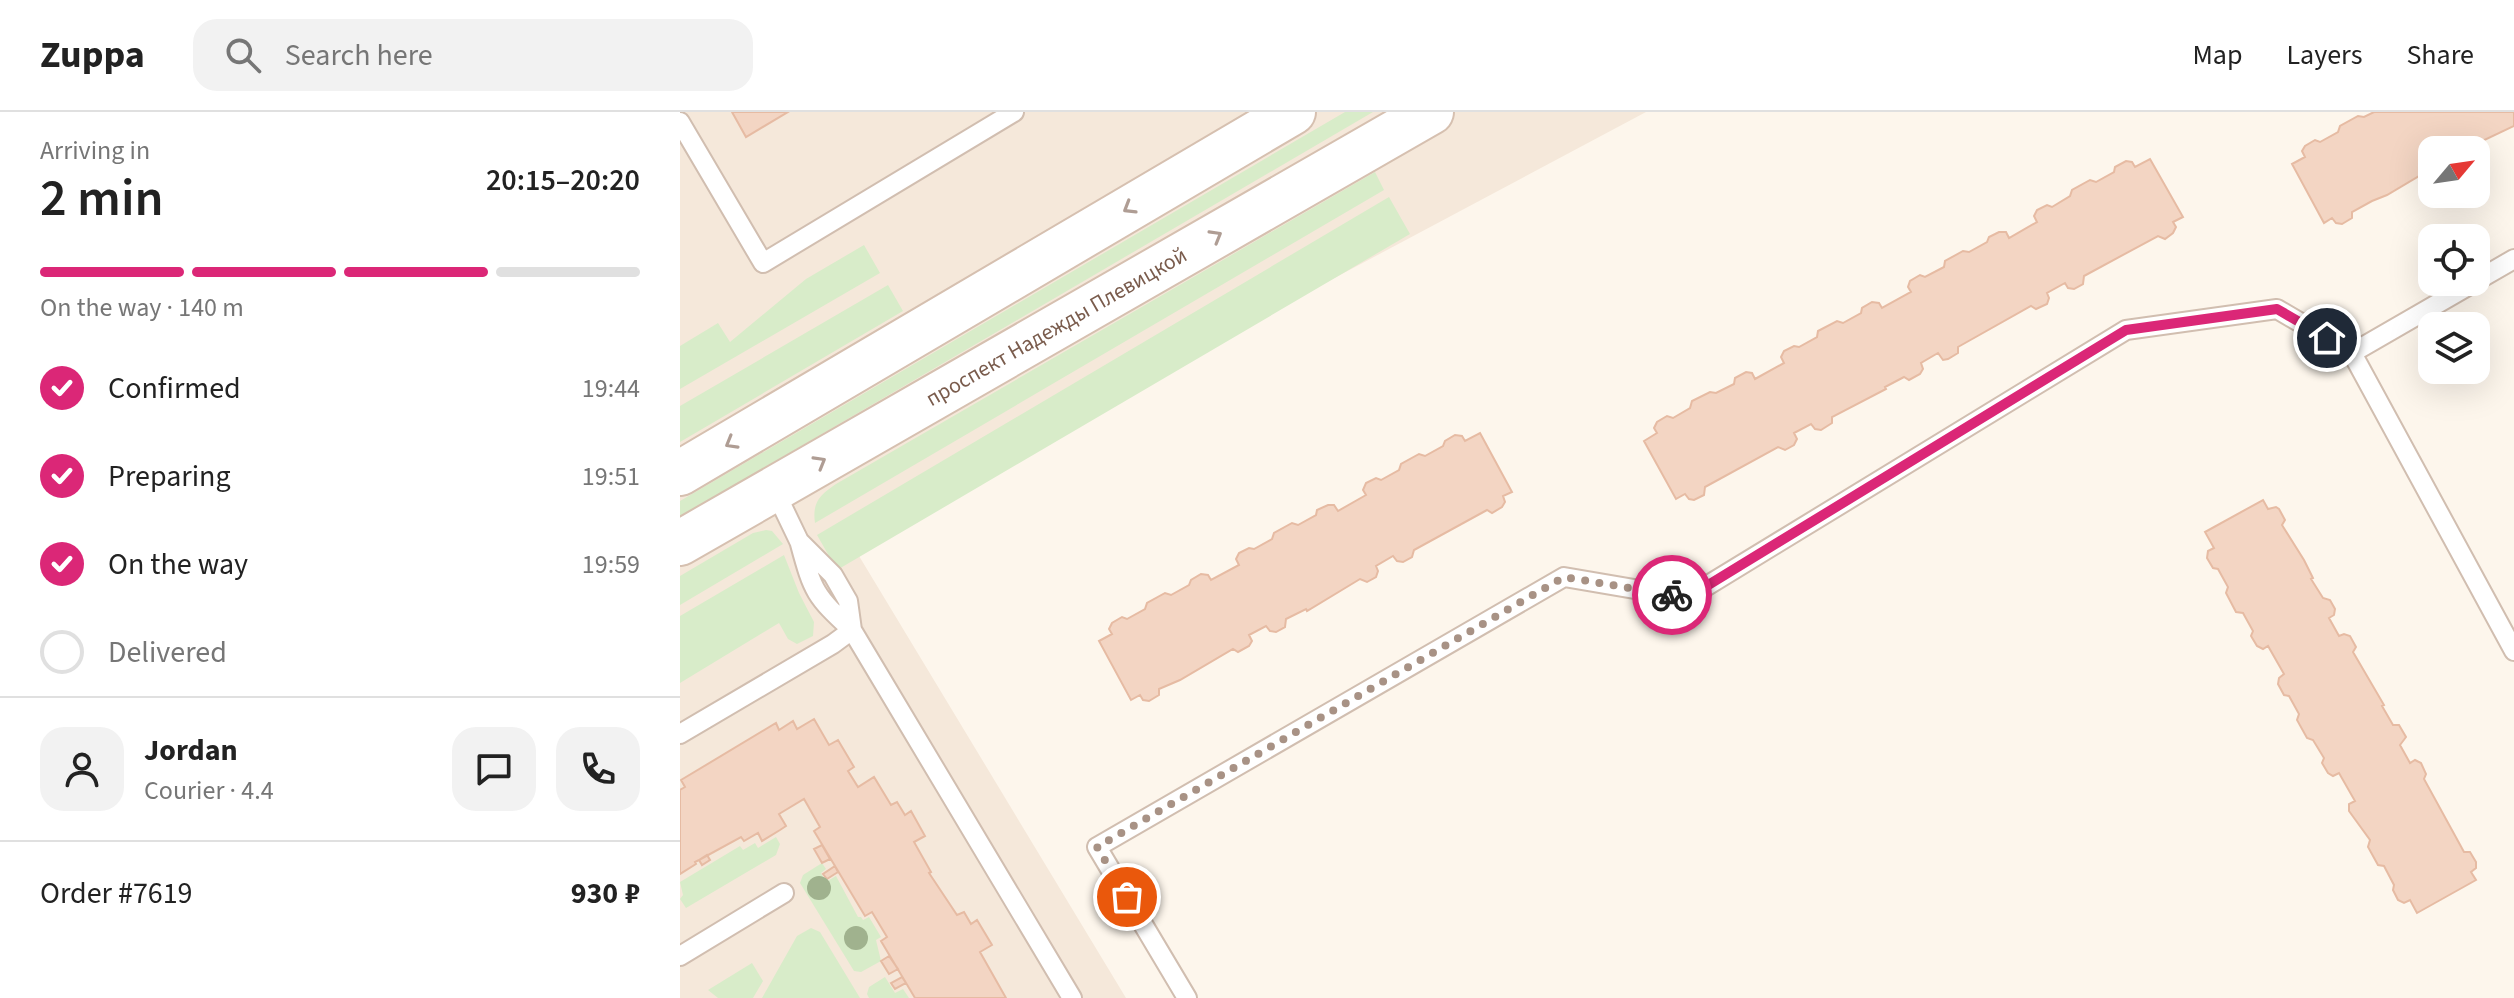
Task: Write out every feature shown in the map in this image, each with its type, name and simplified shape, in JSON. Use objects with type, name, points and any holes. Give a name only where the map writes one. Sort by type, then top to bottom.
[{"type":"main road","points":[[680,473],[1293,112]]},
{"type":"main road","name":"проспект Надежды Плевицкой","points":[[680,543],[1431,112]]},
{"type":"lane","points":[[680,122],[763,263],[1014,112]]},
{"type":"lane","points":[[2490,273],[2514,259]]},
{"type":"lane","points":[[2352,353],[2451,296]]},
{"type":"lane","points":[[1187,998],[1097,847],[1564,577],[1687,598],[2126,330],[2277,309],[2352,353],[2514,651]]},
{"type":"lane","points":[[774,489],[799,541],[833,575],[841,588],[848,601],[852,630],[1072,998]]},
{"type":"lane","points":[[680,734],[852,630]]},
{"type":"lane","points":[[680,956],[784,893]]},
{"type":"shaded area","points":[[680,112],[1646,112],[1190,355],[856,551],[1126,998],[680,998]]},
{"type":"green space","points":[[1345,112],[1373,112],[680,517],[680,501]]},
{"type":"green space","points":[[1375,172],[1384,190],[815,523],[818,500],[836,484]]},
{"type":"green space","points":[[1389,197],[1410,234],[837,570],[817,535]]},
{"type":"green space","points":[[864,245],[880,273],[680,389],[680,346],[718,323],[730,342],[806,279]]},
{"type":"green space","points":[[888,285],[903,311],[680,442],[680,406]]},
{"type":"green space","points":[[772,531],[783,544],[680,605],[680,576],[753,533]]},
{"type":"green space","points":[[784,555],[814,622],[813,636],[797,644],[788,639],[779,623],[680,683],[680,616]]},
{"type":"green space","points":[[776,837],[780,844],[776,855],[686,908],[680,899],[683,895],[680,882],[740,846],[743,850],[755,843],[758,848]]},
{"type":"green space","points":[[822,863],[826,869],[821,873],[826,882],[836,876],[858,917],[863,920],[869,917],[881,937],[876,940],[881,961],[861,972],[854,971],[800,883],[803,875]]},
{"type":"green space","points":[[811,928],[820,932],[860,998],[762,998],[797,936]]},
{"type":"green space","points":[[752,963],[763,981],[753,998],[718,998],[708,990]]},
{"type":"green space","points":[[885,977],[895,993],[903,989],[909,998],[869,998],[869,987]]},
{"type":"building","points":[[732,112],[788,112],[746,137]]},
{"type":"building","points":[[2374,112],[2514,112],[2514,126],[2490,137],[2418,136],[2418,177],[2352,212],[2352,218],[2342,224],[2332,218],[2324,223],[2292,164],[2305,157],[2302,151],[2305,146],[2338,132],[2340,126],[2358,116],[2364,117]]},
{"type":"building","points":[[2150,159],[2183,217],[2173,222],[2176,227],[2165,239],[2158,236],[2084,276],[2083,284],[2074,289],[2068,288],[2065,283],[2047,293],[2047,304],[2036,309],[2031,306],[1958,347],[1958,353],[1948,359],[1943,360],[1938,353],[1921,363],[1923,369],[1920,374],[1909,380],[1904,377],[1885,387],[1832,417],[1832,423],[1821,430],[1811,424],[1794,433],[1797,439],[1794,445],[1785,450],[1778,447],[1705,487],[1704,495],[1694,500],[1685,494],[1676,499],[1644,441],[1657,433],[1654,428],[1657,422],[1667,416],[1673,418],[1690,408],[1692,401],[1734,384],[1735,378],[1746,372],[1752,373],[1755,379],[1784,363],[1781,357],[1784,351],[1817,337],[1818,331],[1837,321],[1843,323],[1861,313],[1862,308],[1872,302],[1879,303],[1882,308],[1911,292],[1908,287],[1910,281],[1944,267],[1945,261],[1963,251],[1969,252],[1987,242],[1989,237],[2006,232],[2009,238],[2037,222],[2034,216],[2037,210],[2047,205],[2052,207],[2090,180],[2096,182],[2126,161],[2132,162],[2135,167]]},
{"type":"building","points":[[1480,433],[1512,492],[1503,496],[1505,502],[1502,507],[1492,513],[1487,510],[1414,550],[1412,557],[1403,562],[1393,556],[1376,566],[1376,577],[1367,582],[1360,579],[1307,611],[1286,619],[1285,627],[1276,632],[1266,626],[1249,635],[1252,641],[1249,646],[1238,652],[1233,649],[1159,689],[1159,695],[1149,701],[1143,700],[1140,695],[1131,700],[1099,641],[1112,634],[1109,629],[1112,623],[1145,609],[1147,603],[1165,593],[1171,595],[1201,574],[1208,575],[1211,580],[1239,565],[1236,559],[1239,553],[1272,539],[1274,533],[1292,523],[1298,525],[1316,515],[1317,510],[1334,505],[1338,511],[1366,495],[1363,490],[1366,483],[1376,478],[1381,480],[1399,470],[1401,464],[1419,454],[1425,456],[1455,435],[1462,436],[1465,441]]},
{"type":"building","points":[[2263,500],[2268,509],[2279,509],[2285,520],[2282,525],[2304,560],[2311,579],[2323,598],[2330,600],[2335,609],[2334,615],[2329,618],[2339,636],[2350,636],[2356,647],[2353,652],[2382,706],[2393,725],[2399,725],[2406,737],[2400,745],[2410,763],[2415,760],[2421,763],[2426,774],[2424,779],[2464,852],[2470,852],[2476,862],[2476,868],[2471,872],[2476,880],[2417,913],[2410,900],[2404,903],[2398,900],[2384,866],[2378,865],[2368,847],[2370,840],[2349,811],[2349,804],[2355,801],[2339,773],[2333,776],[2328,773],[2322,763],[2324,758],[2313,740],[2307,738],[2297,720],[2299,714],[2278,684],[2284,674],[2268,646],[2263,649],[2257,646],[2243,613],[2236,612],[2226,593],[2228,587],[2218,569],[2213,568],[2207,558],[2208,551],[2214,548],[2205,532]]},
{"type":"building","points":[[814,719],[829,745],[838,740],[854,767],[848,771],[858,787],[874,777],[891,805],[897,802],[905,815],[911,811],[925,836],[914,842],[929,873],[957,915],[964,912],[971,924],[977,920],[992,945],[980,952],[1006,998],[915,998],[881,941],[887,937],[872,912],[865,916],[814,831],[820,827],[804,799],[779,814],[786,826],[762,841],[758,833],[744,841],[741,837],[695,862],[680,874],[680,790],[685,787],[681,780],[776,723],[779,730],[793,721],[797,729]]},
{"type":"building","points":[[822,845],[830,859],[822,863],[814,849]]},
{"type":"building","points":[[707,855],[710,860],[702,865],[699,860]]},
{"type":"building","points":[[835,866],[838,872],[827,879],[823,874]]},
{"type":"building","points":[[889,956],[898,969],[889,974],[881,961]]},
{"type":"building","points":[[902,977],[906,983],[895,989],[891,983]]},
{"type":"way so far","points":[[1127,897],[1097,847],[1564,577],[1672,595]]},
{"type":"route","points":[[1672,595],[1687,598],[2126,330],[2277,309],[2327,338]]}]
